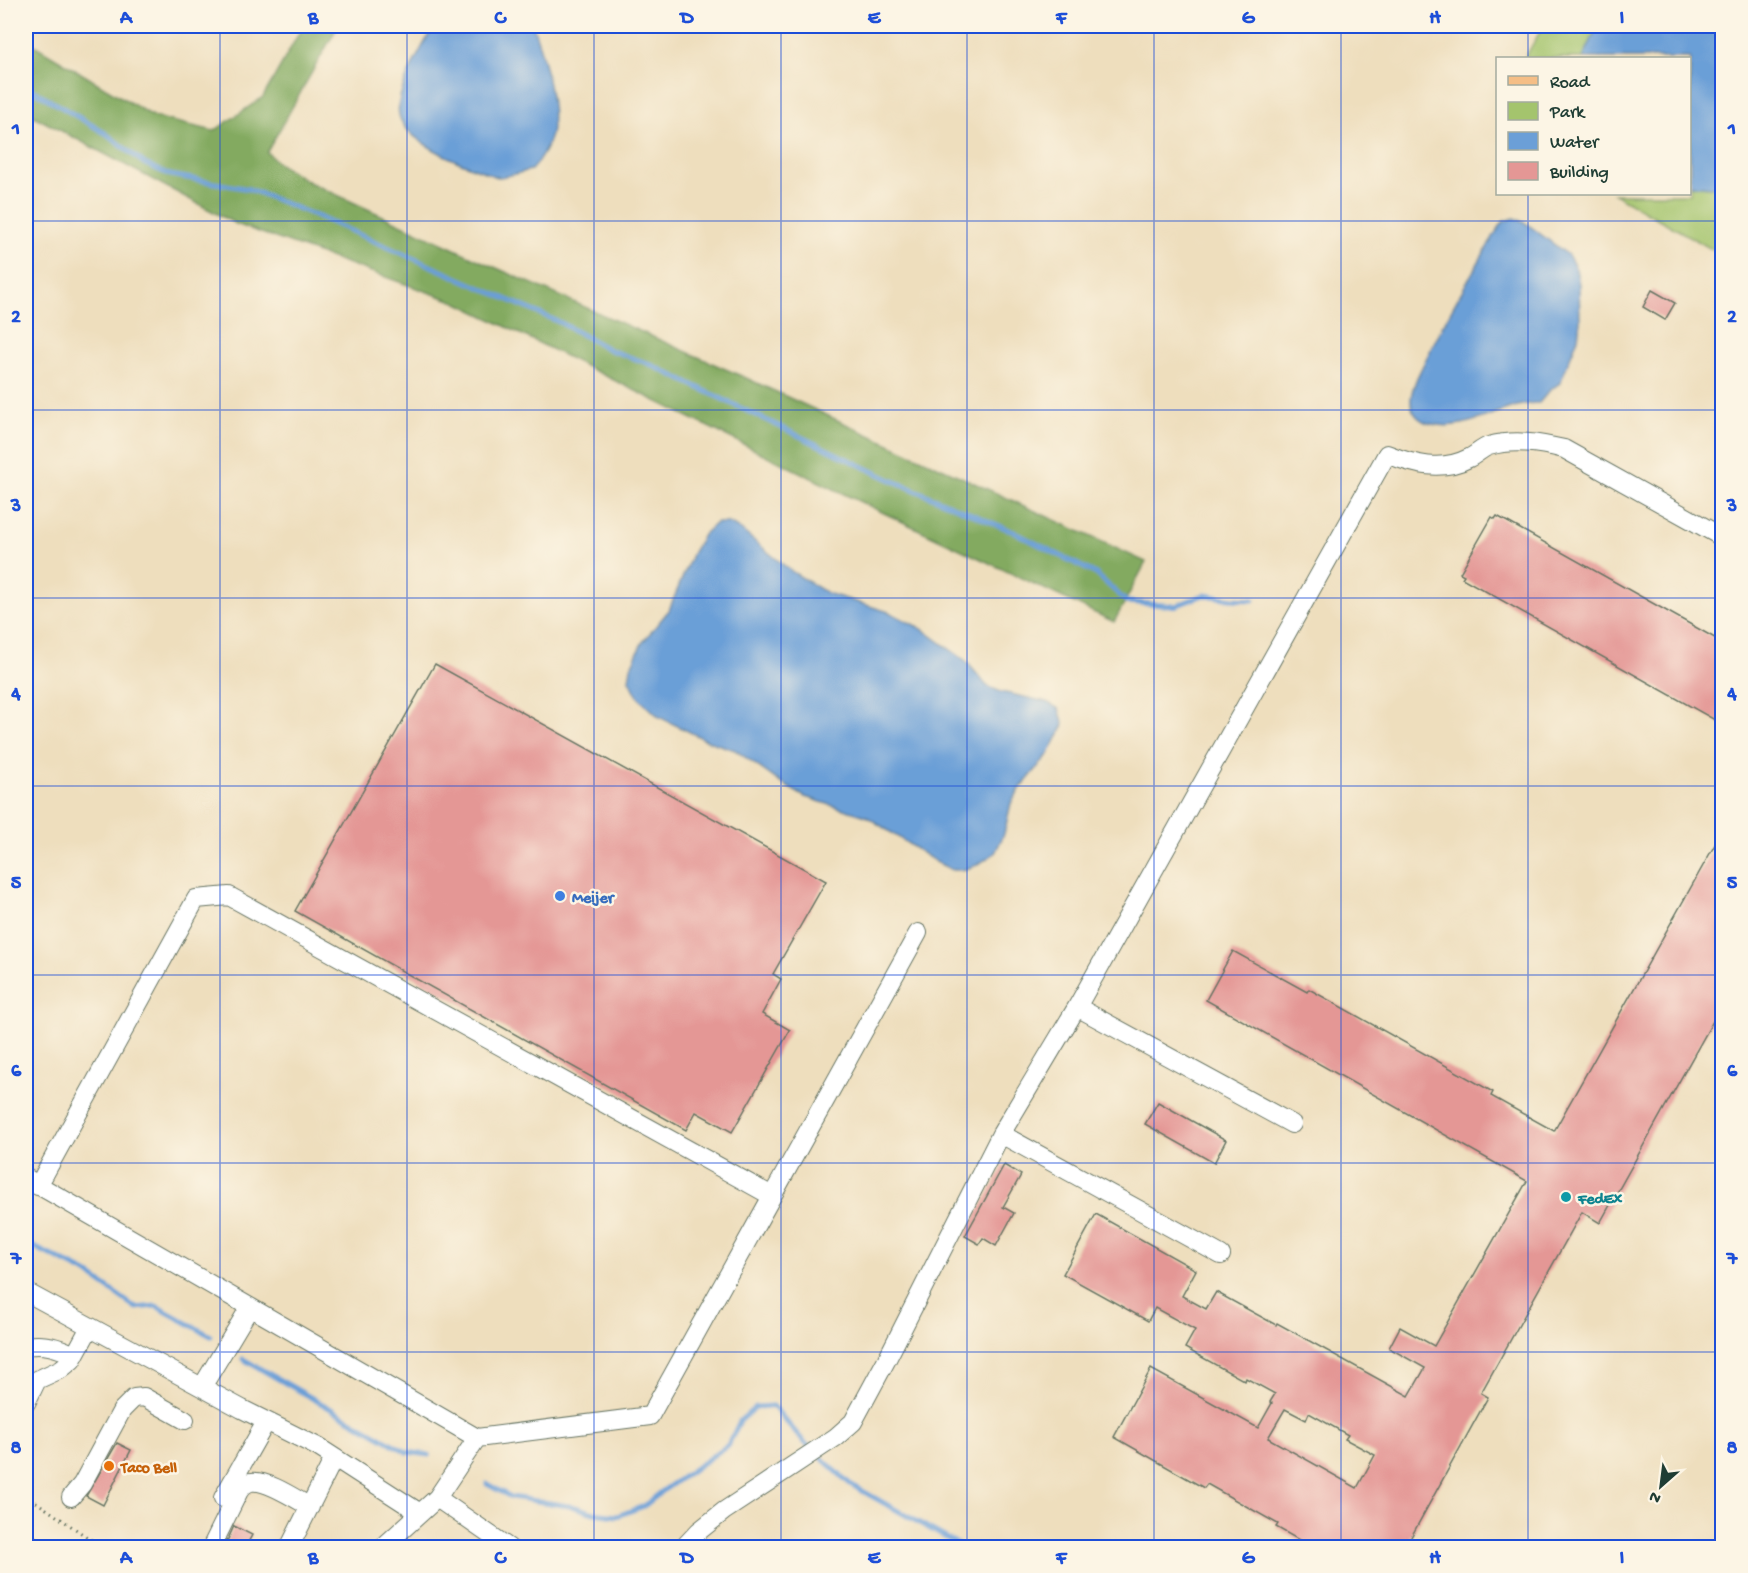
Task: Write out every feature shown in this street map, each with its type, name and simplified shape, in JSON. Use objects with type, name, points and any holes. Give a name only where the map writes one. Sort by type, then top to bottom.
[{"type":"main road","points":[[26,1545],[30,1548]]},
{"type":"lane","points":[[683,1548],[699,1531],[724,1511],[803,1459],[853,1422],[1001,1134],[1077,1007],[1387,454],[1409,463],[1438,467],[1468,459],[1487,446],[1511,442],[1537,442],[1564,449],[1722,537]]},
{"type":"lane","points":[[772,1196],[229,896],[196,899],[32,1182],[477,1438],[650,1416],[918,933]]},
{"type":"lane","points":[[1077,1007],[1292,1124]]},
{"type":"lane","points":[[1001,1134],[1221,1255]]},
{"type":"lane","points":[[26,1292],[266,1422],[318,1447],[420,1513]]},
{"type":"lane","points":[[202,1387],[249,1307]]},
{"type":"lane","points":[[26,1402],[37,1380],[61,1369],[72,1360],[90,1327]]},
{"type":"lane","points":[[30,1340],[54,1345],[75,1355]]},
{"type":"lane","points":[[71,1497],[82,1484],[122,1410],[134,1398],[144,1397],[185,1420]]},
{"type":"lane","points":[[198,1548],[224,1496],[266,1422]]},
{"type":"lane","points":[[382,1548],[437,1498],[477,1438]]},
{"type":"lane","points":[[289,1548],[334,1458]]},
{"type":"lane","points":[[211,1548],[239,1491],[245,1484],[265,1483],[310,1507]]},
{"type":"lane","points":[[437,1498],[509,1548]]},
{"type":"path","points":[[26,1495],[103,1548]]},
{"type":"green space","points":[[303,26],[338,26],[267,152],[279,164],[309,182],[483,262],[746,378],[1146,562],[1114,622],[846,495],[456,302],[236,224],[26,112],[26,40],[154,117],[214,131],[263,97]]},
{"type":"green space","points":[[1543,26],[1598,26],[1583,57],[1526,57]]},
{"type":"green space","points":[[1691,185],[1722,188],[1722,255],[1616,195],[1691,195]]},
{"type":"water","points":[[434,26],[533,26],[547,77],[553,117],[547,145],[531,170],[503,177],[493,176],[434,150],[411,134],[403,125],[399,115],[401,94],[410,69]]},
{"type":"water","points":[[1598,26],[1722,26],[1722,188],[1691,185],[1691,57],[1583,57]]},
{"type":"water","points":[[1514,218],[1527,224],[1568,255],[1576,269],[1579,284],[1578,338],[1560,383],[1550,390],[1539,403],[1525,404],[1460,425],[1446,426],[1424,421],[1414,413],[1411,404],[1413,387],[1418,375],[1453,307],[1496,232],[1504,221]]},
{"type":"water","points":[[716,523],[729,523],[741,530],[791,571],[827,593],[889,612],[922,629],[966,661],[987,686],[1001,692],[1047,702],[1059,709],[1064,725],[1048,755],[1011,803],[1004,834],[995,853],[977,865],[963,870],[952,870],[866,816],[805,797],[735,750],[708,741],[659,717],[639,698],[629,680],[631,667],[642,643],[669,610],[693,552],[703,535]]},
{"type":"building","points":[[1652,290],[1675,303],[1665,320],[1643,307]]},
{"type":"building","points":[[1497,516],[1722,642],[1722,724],[1462,578],[1464,575],[1460,573],[1492,517],[1495,519]]},
{"type":"building","name":"Meijer","points":[[435,664],[826,881],[773,974],[781,979],[762,1014],[790,1030],[732,1132],[696,1112],[686,1130],[295,911]]},
{"type":"building","name":"FedEx","points":[[1722,832],[1722,1005],[1600,1223],[1582,1212],[1481,1393],[1488,1397],[1405,1548],[1313,1548],[1276,1527],[1278,1524],[1207,1484],[1204,1488],[1114,1437],[1151,1369],[1258,1428],[1275,1394],[1246,1378],[1245,1381],[1185,1348],[1195,1330],[1155,1308],[1148,1321],[1063,1274],[1096,1214],[1196,1270],[1182,1296],[1206,1309],[1216,1292],[1409,1396],[1425,1368],[1389,1348],[1400,1327],[1434,1346],[1527,1181],[1206,1000],[1233,951],[1307,992],[1309,989],[1493,1092],[1491,1096],[1554,1131]],"holes":[[[1285,1409],[1306,1420],[1309,1413],[1348,1435],[1345,1439],[1375,1455],[1357,1488],[1268,1438]]]},
{"type":"building","points":[[1158,1102],[1226,1140],[1214,1163],[1145,1124]]},
{"type":"building","points":[[1004,1165],[1021,1175],[1003,1207],[1014,1213],[996,1246],[983,1238],[979,1244],[965,1236]]},
{"type":"building","name":"Taco Bell","points":[[117,1443],[131,1450],[103,1505],[86,1496]]},
{"type":"building","points":[[234,1526],[252,1535],[245,1548],[224,1548]]},
{"type":"waterway","points":[[26,86],[105,133],[145,164],[170,175],[249,189],[319,217],[561,323],[610,350],[647,363],[889,479],[1014,532],[1096,574],[1127,602],[1175,606],[1204,595],[1253,600]]},
{"type":"waterway","points":[[26,1243],[87,1273],[136,1308],[156,1306],[211,1336]]},
{"type":"waterway","points":[[243,1359],[407,1452],[429,1455]]},
{"type":"waterway","points":[[487,1484],[511,1497],[617,1516],[644,1506],[728,1445],[740,1421],[756,1407],[773,1406],[803,1441],[850,1484],[964,1548]]},
{"type":"place","name":"Meijer","points":[[560,896]]},
{"type":"place","name":"FedEx","points":[[1566,1197]]},
{"type":"place","name":"Taco Bell","points":[[109,1466]]}]
